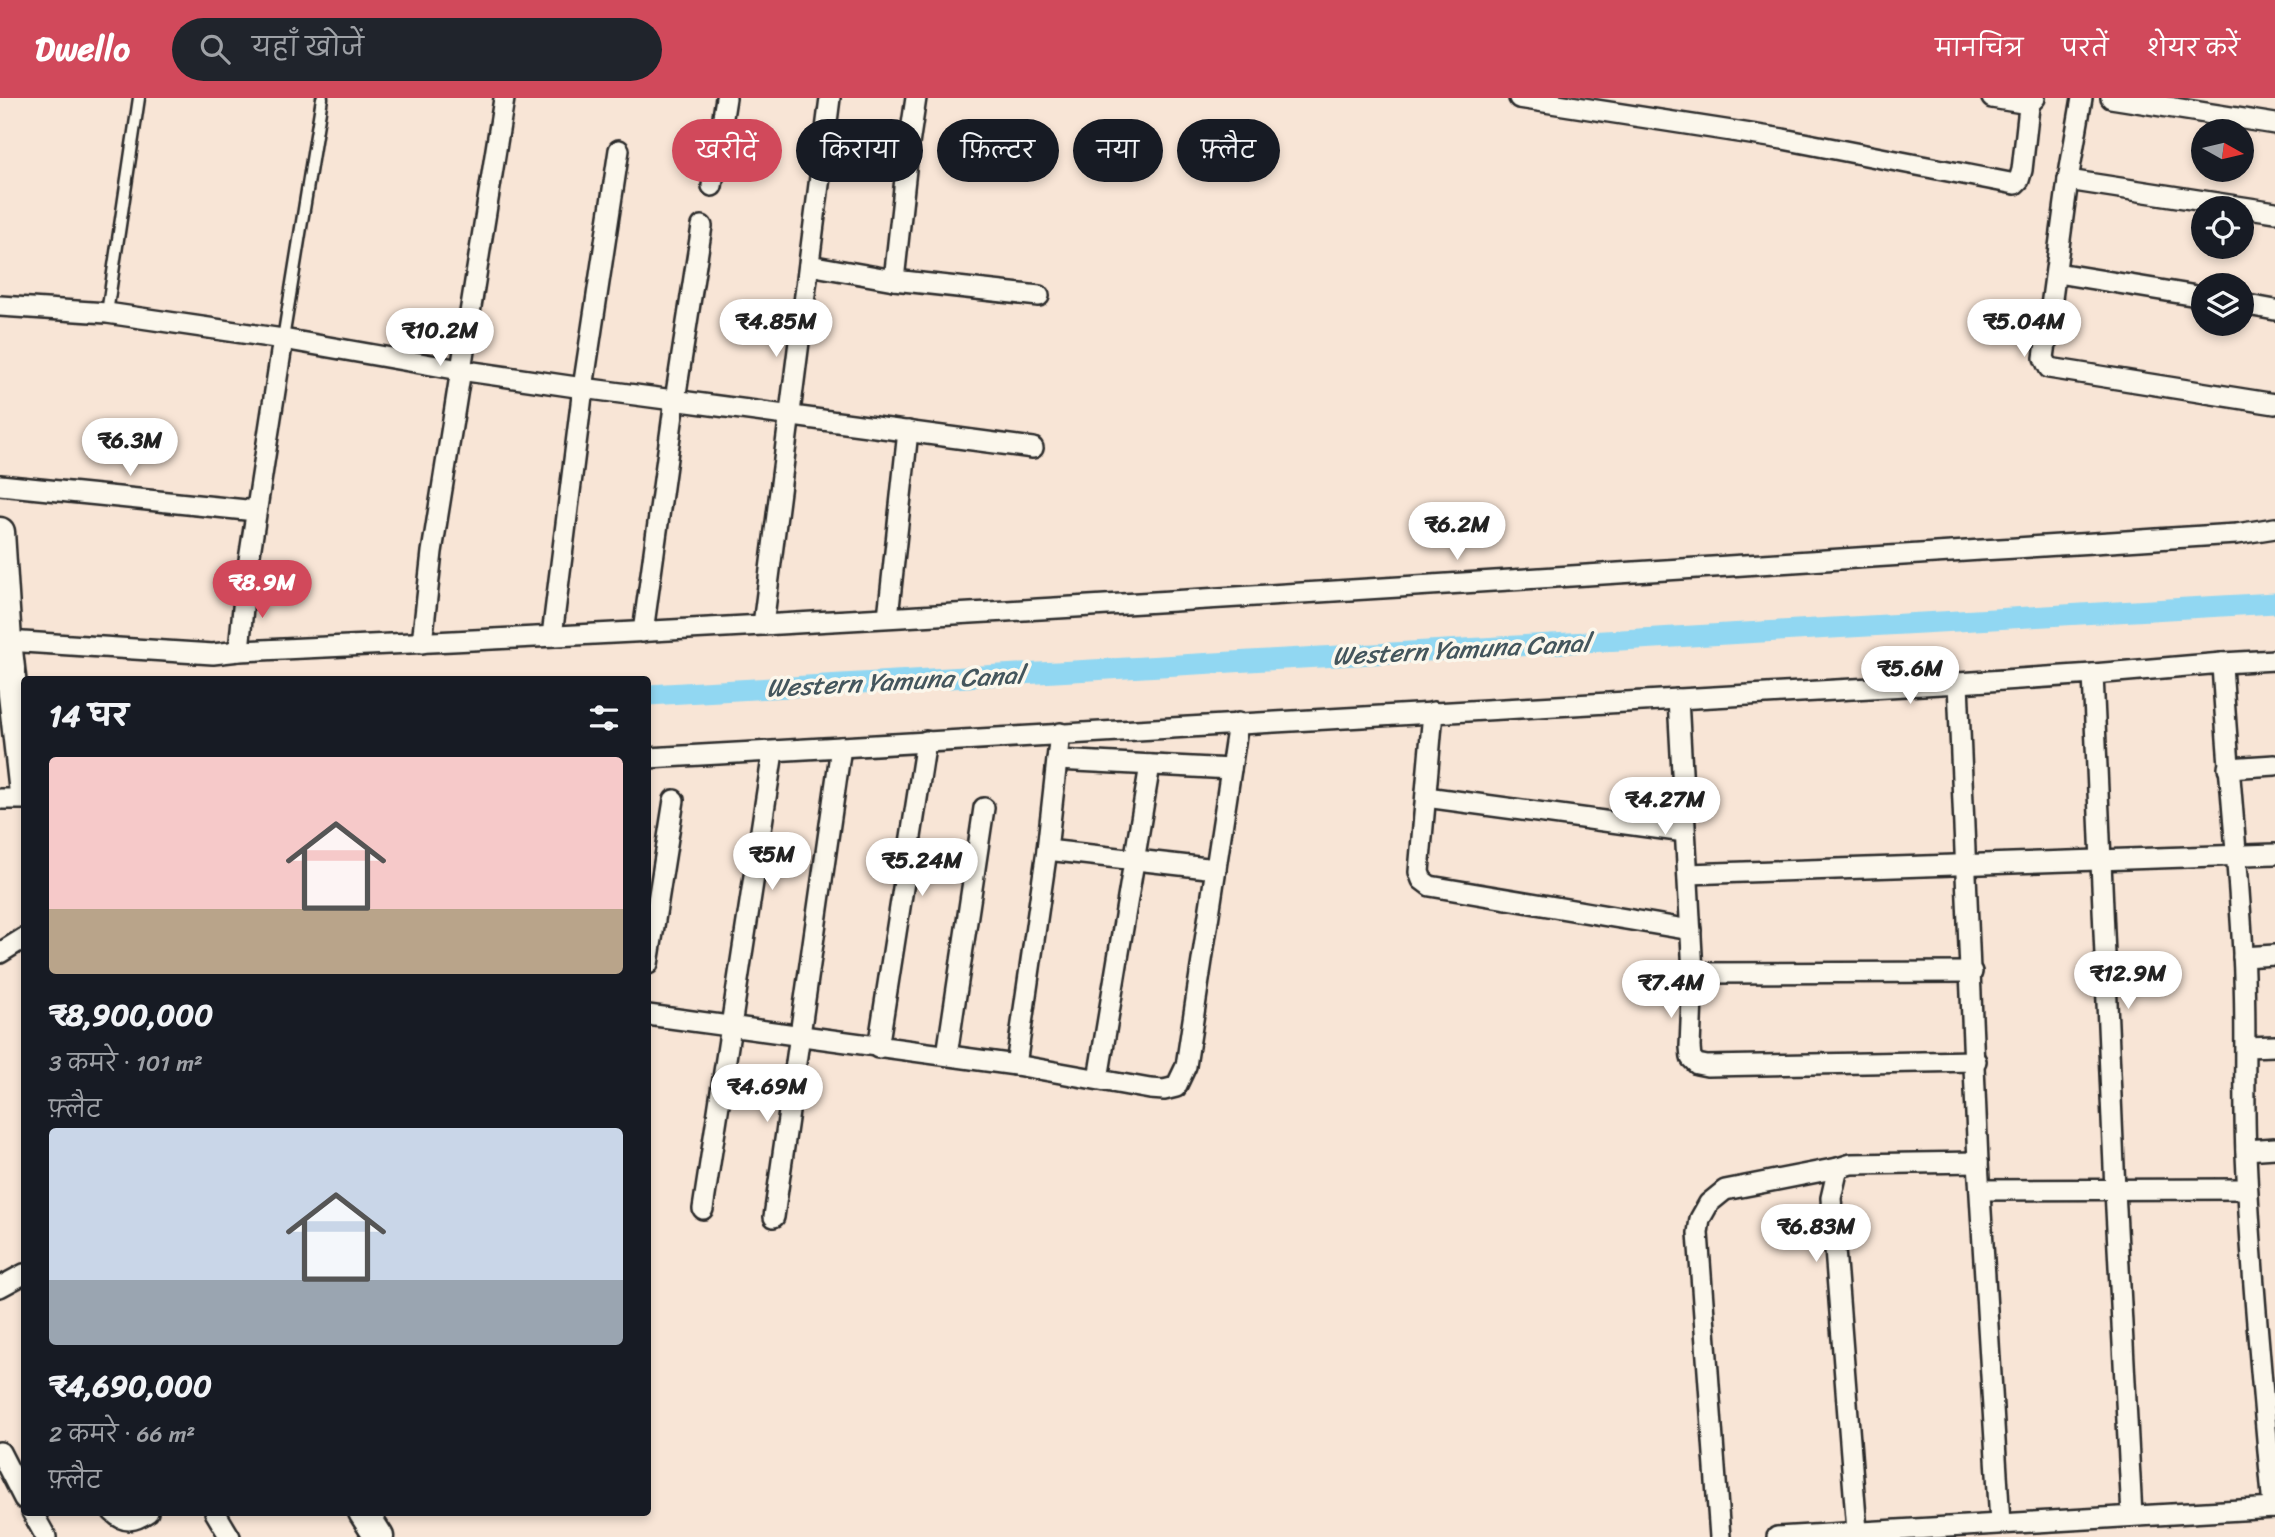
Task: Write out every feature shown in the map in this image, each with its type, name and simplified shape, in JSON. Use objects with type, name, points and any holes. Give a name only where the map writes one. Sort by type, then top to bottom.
[{"type":"main road","points":[[0,532],[6,631],[21,767]]},
{"type":"main road","points":[[366,1516],[379,1537]]},
{"type":"street","points":[[712,186],[726,98]]},
{"type":"street","points":[[763,625],[830,98]]},
{"type":"street","points":[[894,280],[916,98]]},
{"type":"street","points":[[1519,98],[1783,139],[2015,184],[2022,170],[2031,100],[1992,98]]},
{"type":"street","points":[[2082,98],[2068,180],[2045,358],[2049,368],[2275,404]]},
{"type":"street","points":[[2111,98],[2275,124]]},
{"type":"street","points":[[422,643],[432,552],[504,99]]},
{"type":"street","points":[[552,636],[583,388],[619,150]]},
{"type":"street","points":[[2068,180],[2275,212]]},
{"type":"street","points":[[643,632],[702,226]]},
{"type":"street","points":[[809,265],[894,280],[1040,296]]},
{"type":"street","points":[[2057,273],[2191,296]]},
{"type":"street","points":[[0,306],[107,313],[583,388],[1033,448]]},
{"type":"street","points":[[2254,306],[2275,310]]},
{"type":"street","points":[[239,651],[245,586],[283,339]]},
{"type":"street","points":[[888,617],[908,431]]},
{"type":"street","points":[[0,485],[256,511]]},
{"type":"street","points":[[6,631],[213,654],[763,625],[2237,534],[2275,528]]},
{"type":"street","points":[[651,758],[1958,683],[2275,660]]},
{"type":"street","points":[[1777,1537],[2274,1508],[2250,1251],[2243,957],[2238,856],[2228,768],[2222,663]]},
{"type":"street","points":[[2093,674],[2132,1516]]},
{"type":"street","points":[[1958,683],[1980,1190],[2000,1523]]},
{"type":"street","points":[[1678,699],[1693,973],[1691,1058],[1697,1065],[1976,1061]]},
{"type":"street","points":[[1433,712],[1419,872],[1422,880],[1430,886],[1691,930]]},
{"type":"street","points":[[651,1015],[1016,1065],[1164,1090],[1176,1087],[1186,1066],[1238,723]]},
{"type":"street","points":[[1016,1065],[1047,850],[1060,733]]},
{"type":"street","points":[[878,1048],[926,741]]},
{"type":"street","points":[[774,1217],[841,747]]},
{"type":"street","points":[[703,1209],[773,751]]},
{"type":"street","points":[[1057,761],[1231,769]]},
{"type":"street","points":[[1098,1079],[1150,765]]},
{"type":"street","points":[[2228,768],[2275,765]]},
{"type":"street","points":[[0,799],[21,795]]},
{"type":"street","points":[[1426,797],[1685,832]]},
{"type":"street","points":[[651,945],[674,800]]},
{"type":"street","points":[[947,1055],[984,808]]},
{"type":"street","points":[[1047,850],[1216,869]]},
{"type":"street","points":[[1688,874],[2275,854]]},
{"type":"street","points":[[0,953],[21,940]]},
{"type":"street","points":[[2243,957],[2275,955]]},
{"type":"street","points":[[1693,973],[1972,972]]},
{"type":"street","points":[[2246,1048],[2275,1046]]},
{"type":"street","points":[[2246,1150],[2275,1148]]},
{"type":"street","points":[[1720,1537],[1698,1233],[1700,1219],[1709,1203],[1725,1190],[1851,1164],[1979,1161]]},
{"type":"street","points":[[1838,1168],[1831,1198],[1857,1531]]},
{"type":"street","points":[[1980,1190],[2247,1189]]},
{"type":"street","points":[[0,1287],[21,1276]]},
{"type":"street","points":[[0,1452],[21,1493]]},
{"type":"street","points":[[34,1516],[46,1537]]},
{"type":"street","points":[[117,1516],[121,1520],[129,1521],[142,1516]]},
{"type":"street","points":[[217,1516],[230,1537]]},
{"type":"lane","points":[[107,313],[139,98]]},
{"type":"lane","points":[[283,339],[322,98]]},
{"type":"waterway","name":"Western Yamuna Canal","points":[[651,695],[2275,603]]}]
